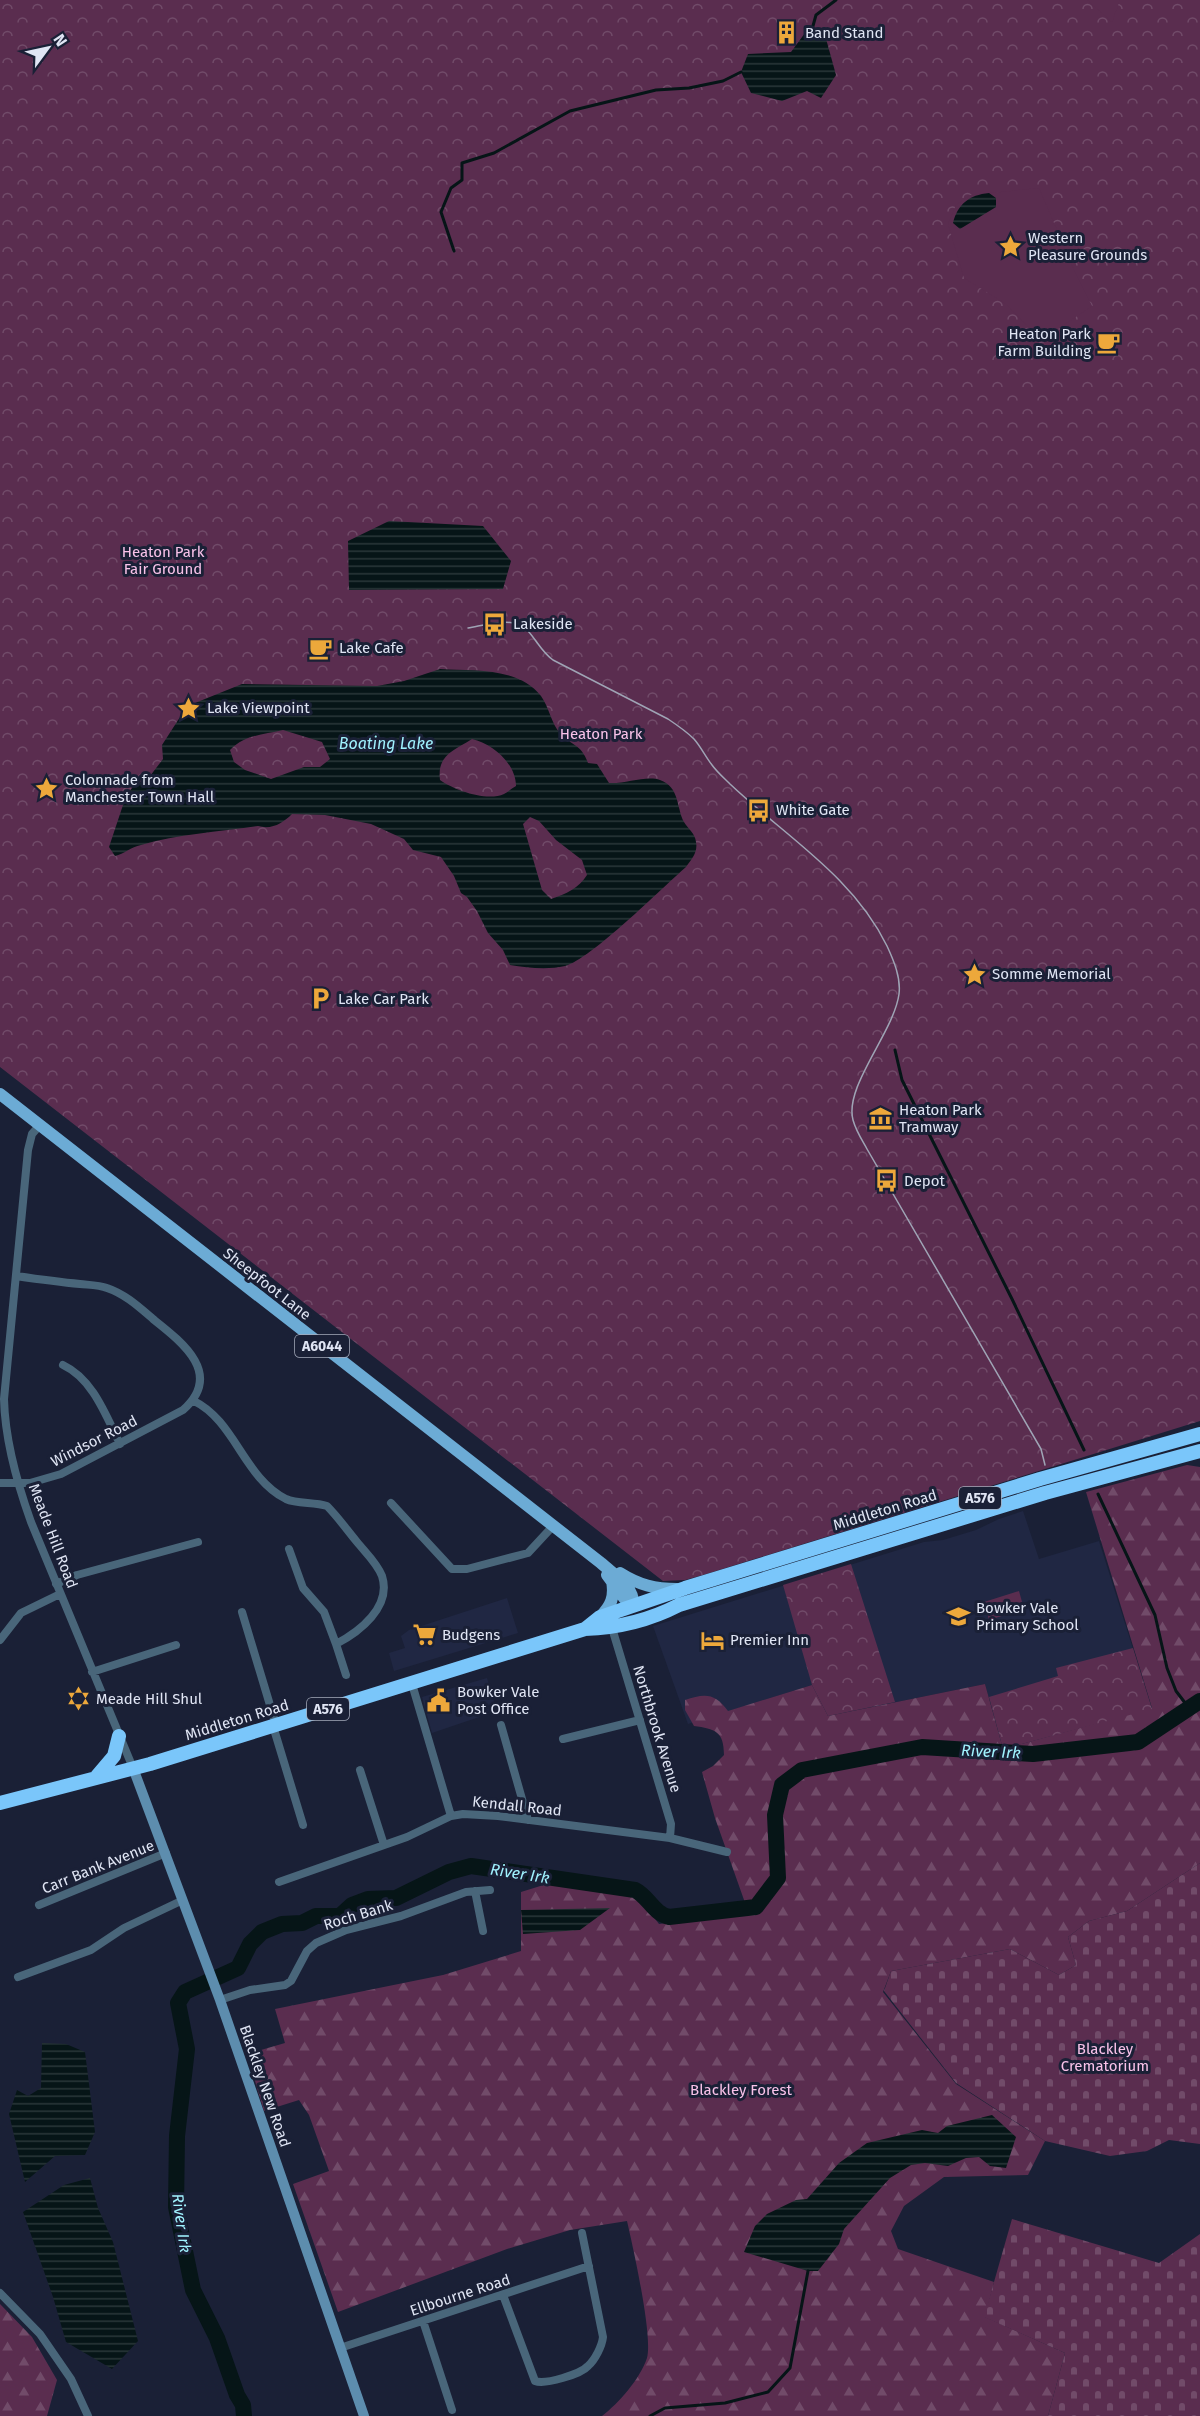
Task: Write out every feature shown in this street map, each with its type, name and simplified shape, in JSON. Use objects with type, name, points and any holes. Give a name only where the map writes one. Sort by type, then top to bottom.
[{"type":"highway","name":"Middleton Road","points":[[585,1629],[600,1617],[685,1588],[1040,1479],[1200,1434]]},
{"type":"highway","name":"Middleton Road","points":[[0,1803],[133,1768],[275,1726],[585,1629],[618,1626],[660,1614],[679,1605],[1045,1493],[1199,1452]]},
{"type":"highway","points":[[760,1565],[774,1570],[778,1575]]},
{"type":"highway","name":"A576","points":[[633,1606],[643,1610],[666,1604],[679,1605]]},
{"type":"highway","points":[[618,1626],[633,1606]]},
{"type":"highway","points":[[96,1777],[114,1756],[119,1736]]},
{"type":"main road","name":"Sheepfoot Lane","points":[[0,1094],[601,1563],[629,1589],[634,1598],[633,1606]]},
{"type":"main road","name":"Sheepfoot Lane","points":[[601,1563],[611,1581],[633,1606]]},
{"type":"main road","name":"Sheepfoot Lane","points":[[601,1563],[639,1584],[666,1589],[685,1588]]},
{"type":"main road","points":[[600,1617],[612,1601],[611,1581]]},
{"type":"street","name":"Meade Hill Road","points":[[39,1126],[32,1134],[28,1150],[4,1399],[6,1421],[18,1482],[31,1522],[133,1768]]},
{"type":"street","points":[[16,1276],[106,1287],[124,1295],[182,1341],[193,1355],[200,1374],[194,1401],[213,1413],[262,1481],[286,1499],[327,1506],[376,1565],[382,1577],[377,1610],[354,1635],[336,1644]]},
{"type":"street","points":[[63,1365],[72,1369],[88,1386],[120,1444]]},
{"type":"street","name":"Windsor Road","points":[[0,1483],[30,1483],[61,1474],[183,1410],[194,1401]]},
{"type":"street","points":[[391,1503],[452,1569],[467,1569],[528,1554],[553,1526]]},
{"type":"street","points":[[56,1584],[77,1575],[198,1542]]},
{"type":"street","points":[[289,1549],[303,1588],[324,1612],[346,1675]]},
{"type":"street","points":[[0,1640],[21,1613],[60,1594]]},
{"type":"street","points":[[242,1612],[303,1825]]},
{"type":"street","name":"Northbrook Avenue","points":[[618,1626],[640,1720],[671,1824],[670,1838]]},
{"type":"street","points":[[92,1672],[176,1645]]},
{"type":"street","points":[[412,1684],[451,1816]]},
{"type":"street","points":[[563,1740],[640,1720]]},
{"type":"street","points":[[501,1725],[528,1820]]},
{"type":"street","name":"Blackley New Road","points":[[133,1768],[220,2000],[364,2416]]},
{"type":"street","points":[[360,1770],[384,1845]]},
{"type":"street","name":"Kendall Road","points":[[279,1882],[407,1837],[451,1816],[476,1814],[670,1838],[727,1852]]},
{"type":"street","name":"Carr Bank Avenue","points":[[39,1905],[166,1853]]},
{"type":"street","name":"Roch Bank","points":[[220,2000],[250,1990],[285,1985],[291,1981],[307,1951],[316,1942],[346,1930],[401,1916],[475,1891],[490,1890]]},
{"type":"street","points":[[475,1891],[483,1931]]},
{"type":"street","points":[[18,1977],[91,1950],[124,1928],[183,1900]]},
{"type":"street","points":[[503,2295],[532,2376],[540,2383],[587,2368],[602,2343],[603,2337],[582,2233]]},
{"type":"street","name":"Ellbourne Road","points":[[340,2348],[589,2266]]},
{"type":"street","points":[[0,2293],[40,2334],[71,2379],[88,2416]]},
{"type":"street","points":[[423,2321],[452,2410]]},
{"type":"shaded area","name":"Bowker Vale Primary School","points":[[1023,1511],[1039,1559],[1099,1541],[1152,1709],[1003,1749],[985,1684],[828,1716],[812,1685],[688,1724],[653,1626],[924,1542],[943,1540],[976,1530]]},
{"type":"shaded area","points":[[507,1598],[518,1633],[394,1671],[389,1653],[405,1648],[401,1636],[409,1630]]},
{"type":"shaded area","points":[[487,1678],[497,1711],[432,1733],[422,1697]]},
{"type":"green space","name":"Heaton Park","points":[[0,0],[1200,0],[1200,1421],[703,1575],[685,1580],[663,1581],[0,1067]]},
{"type":"green space","points":[[1087,0],[1120,0],[1112,22]]},
{"type":"green space","name":"Western Pleasure Grounds","points":[[1039,188],[1092,306],[1058,329],[1064,338],[1050,349],[1006,304],[964,278],[948,224],[956,205],[970,195]]},
{"type":"green space","name":"Blackley Forest","points":[[1187,1465],[1200,1467],[1200,1863],[1127,1911],[1089,1921],[1068,1937],[1076,1965],[1059,1975],[1010,1949],[891,1971],[883,1992],[956,2084],[1045,2141],[1028,2175],[944,2177],[904,2206],[891,2231],[898,2249],[994,2282],[985,2317],[1065,2353],[1048,2416],[602,2416],[628,2390],[647,2358],[645,2312],[627,2221],[570,2230],[507,2249],[338,2312],[293,2184],[329,2171],[309,2115],[299,2100],[264,2111],[247,2054],[285,2043],[275,2009],[443,1975],[521,1951],[521,1892],[550,1883],[638,1897],[659,1924],[749,1914],[715,1818],[702,1772],[713,1766],[724,1755],[724,1747],[720,1736],[713,1730],[694,1726],[685,1710],[685,1700],[698,1696],[709,1696],[719,1701],[728,1711],[812,1685],[828,1716],[985,1684],[1003,1749],[1152,1708],[1086,1492]]},
{"type":"green space","points":[[851,1564],[895,1702],[828,1716],[812,1685],[783,1585]]},
{"type":"green space","points":[[1019,1591],[1024,1609],[989,1620],[984,1602]]},
{"type":"green space","points":[[1133,1648],[1152,1709],[1003,1749],[989,1697],[1058,1676],[1056,1668]]},
{"type":"green space","name":"Blackley Crematorium","points":[[1200,1863],[1200,2144],[1169,2140],[1147,2151],[1110,2156],[1045,2141],[956,2083],[884,1991],[891,1971],[1010,1949],[1059,1975],[1076,1965],[1068,1937],[1089,1921],[1127,1911]]},
{"type":"green space","points":[[1012,2219],[1159,2263],[1200,2234],[1200,2416],[1048,2416],[1065,2353],[984,2317]]},
{"type":"green space","points":[[0,2304],[32,2337],[57,2380],[47,2416],[0,2416]]},
{"type":"water","points":[[819,32],[825,35],[836,75],[821,98],[807,91],[782,101],[751,93],[741,72],[748,54],[791,52],[805,33]]},
{"type":"water","points":[[989,193],[996,198],[996,207],[960,229],[953,223],[965,202],[970,198]]},
{"type":"water","points":[[389,521],[483,526],[511,561],[503,589],[349,590],[348,541]]},
{"type":"water","name":"Boating Lake","points":[[440,669],[495,672],[521,680],[532,687],[544,700],[557,730],[579,748],[588,763],[597,764],[609,783],[655,779],[671,787],[681,816],[695,839],[696,849],[692,858],[686,867],[644,906],[591,951],[565,966],[538,968],[510,965],[503,950],[488,933],[477,911],[467,897],[461,893],[454,876],[441,857],[413,850],[404,839],[371,824],[325,815],[292,814],[273,826],[170,838],[137,846],[115,856],[109,847],[126,796],[135,784],[147,780],[163,759],[162,745],[182,714],[195,703],[242,684],[377,686],[404,681]],"holes":[[[283,730],[322,742],[330,759],[320,767],[304,767],[271,779],[245,770],[234,762],[230,750],[242,741]],[[472,739],[488,745],[508,763],[516,786],[504,794],[489,797],[454,788],[440,780],[441,765],[453,751]],[[530,817],[539,821],[556,840],[582,860],[587,875],[580,884],[567,893],[551,899],[542,890],[523,824]]]},
{"type":"water","points":[[610,1908],[580,1930],[523,1934],[521,1910]]},
{"type":"water","points":[[42,2043],[66,2044],[85,2052],[95,2132],[85,2155],[55,2156],[25,2182],[9,2114],[17,2090],[28,2096],[41,2088]]},
{"type":"water","points":[[992,2115],[1016,2137],[1006,2168],[990,2166],[979,2157],[966,2158],[948,2166],[925,2163],[911,2165],[890,2178],[844,2229],[839,2244],[818,2271],[808,2271],[744,2252],[755,2226],[767,2214],[796,2200],[807,2199],[839,2163],[867,2143],[922,2130],[938,2133],[947,2126]]},
{"type":"water","points":[[90,2178],[98,2208],[113,2242],[138,2341],[112,2369],[66,2342],[23,2212],[64,2185]]},
{"type":"waterway","points":[[811,33],[816,15],[836,0]]},
{"type":"waterway","points":[[454,251],[441,212],[451,188],[462,180],[462,163],[494,153],[570,111],[656,90],[689,88],[723,81],[741,72]]},
{"type":"waterway","points":[[895,1050],[902,1080],[1012,1299],[1084,1450]]},
{"type":"waterway","points":[[1098,1494],[1155,1615],[1167,1668],[1176,1691],[1189,1708]]},
{"type":"waterway","name":"River Irk","points":[[244,2416],[243,2405],[237,2395],[217,2338],[193,2290],[176,2207],[177,2136],[187,2049],[178,2003],[185,1992],[238,1968],[250,1944],[262,1932],[282,1924],[302,1923],[316,1916],[340,1916],[352,1905],[368,1899],[396,1898],[449,1872],[471,1866],[635,1890],[659,1912],[669,1917],[756,1907],[778,1878],[775,1815],[782,1785],[802,1770],[922,1747],[1033,1754],[1138,1742],[1200,1701]]},
{"type":"waterway","points":[[650,2416],[665,2408],[725,2403],[768,2392],[790,2368],[808,2271]]},
{"type":"tram line","points":[[468,628],[500,622],[516,623],[528,631],[553,660],[678,726],[694,739],[714,768],[730,784],[837,878],[873,921],[894,964],[898,976],[899,994],[888,1025],[856,1091],[852,1106],[854,1124],[1041,1449],[1045,1465]]},
{"type":"place","name":"Band Stand","points":[[787,33]]},
{"type":"place","name":"Western Pleasure Grounds","points":[[1010,247]]},
{"type":"place","name":"Heaton Park Farm Building","points":[[1109,343]]},
{"type":"place","name":"Lakeside","points":[[495,624]]},
{"type":"place","name":"Lake Cafe","points":[[321,648]]},
{"type":"place","name":"Lake Viewpoint","points":[[189,708]]},
{"type":"place","name":"Colonnade from Manchester Town Hall","points":[[47,789]]},
{"type":"place","name":"White Gate","points":[[758,810]]},
{"type":"place","name":"Somme Memorial","points":[[974,974]]},
{"type":"place","name":"Lake Car Park","points":[[320,999]]},
{"type":"place","name":"Heaton Park Tramway","points":[[881,1119]]},
{"type":"place","name":"Depot","points":[[886,1181]]},
{"type":"place","name":"Bowker Vale Primary School","points":[[958,1617]]},
{"type":"place","name":"Budgens","points":[[424,1635]]},
{"type":"place","name":"Premier Inn","points":[[712,1640]]},
{"type":"place","name":"Meade Hill Shul","points":[[78,1699]]},
{"type":"place","name":"Bowker Vale Post Office","points":[[439,1701]]},
{"type":"park label","name":"Heaton Park Fair Ground","points":[[163,560]]}]
